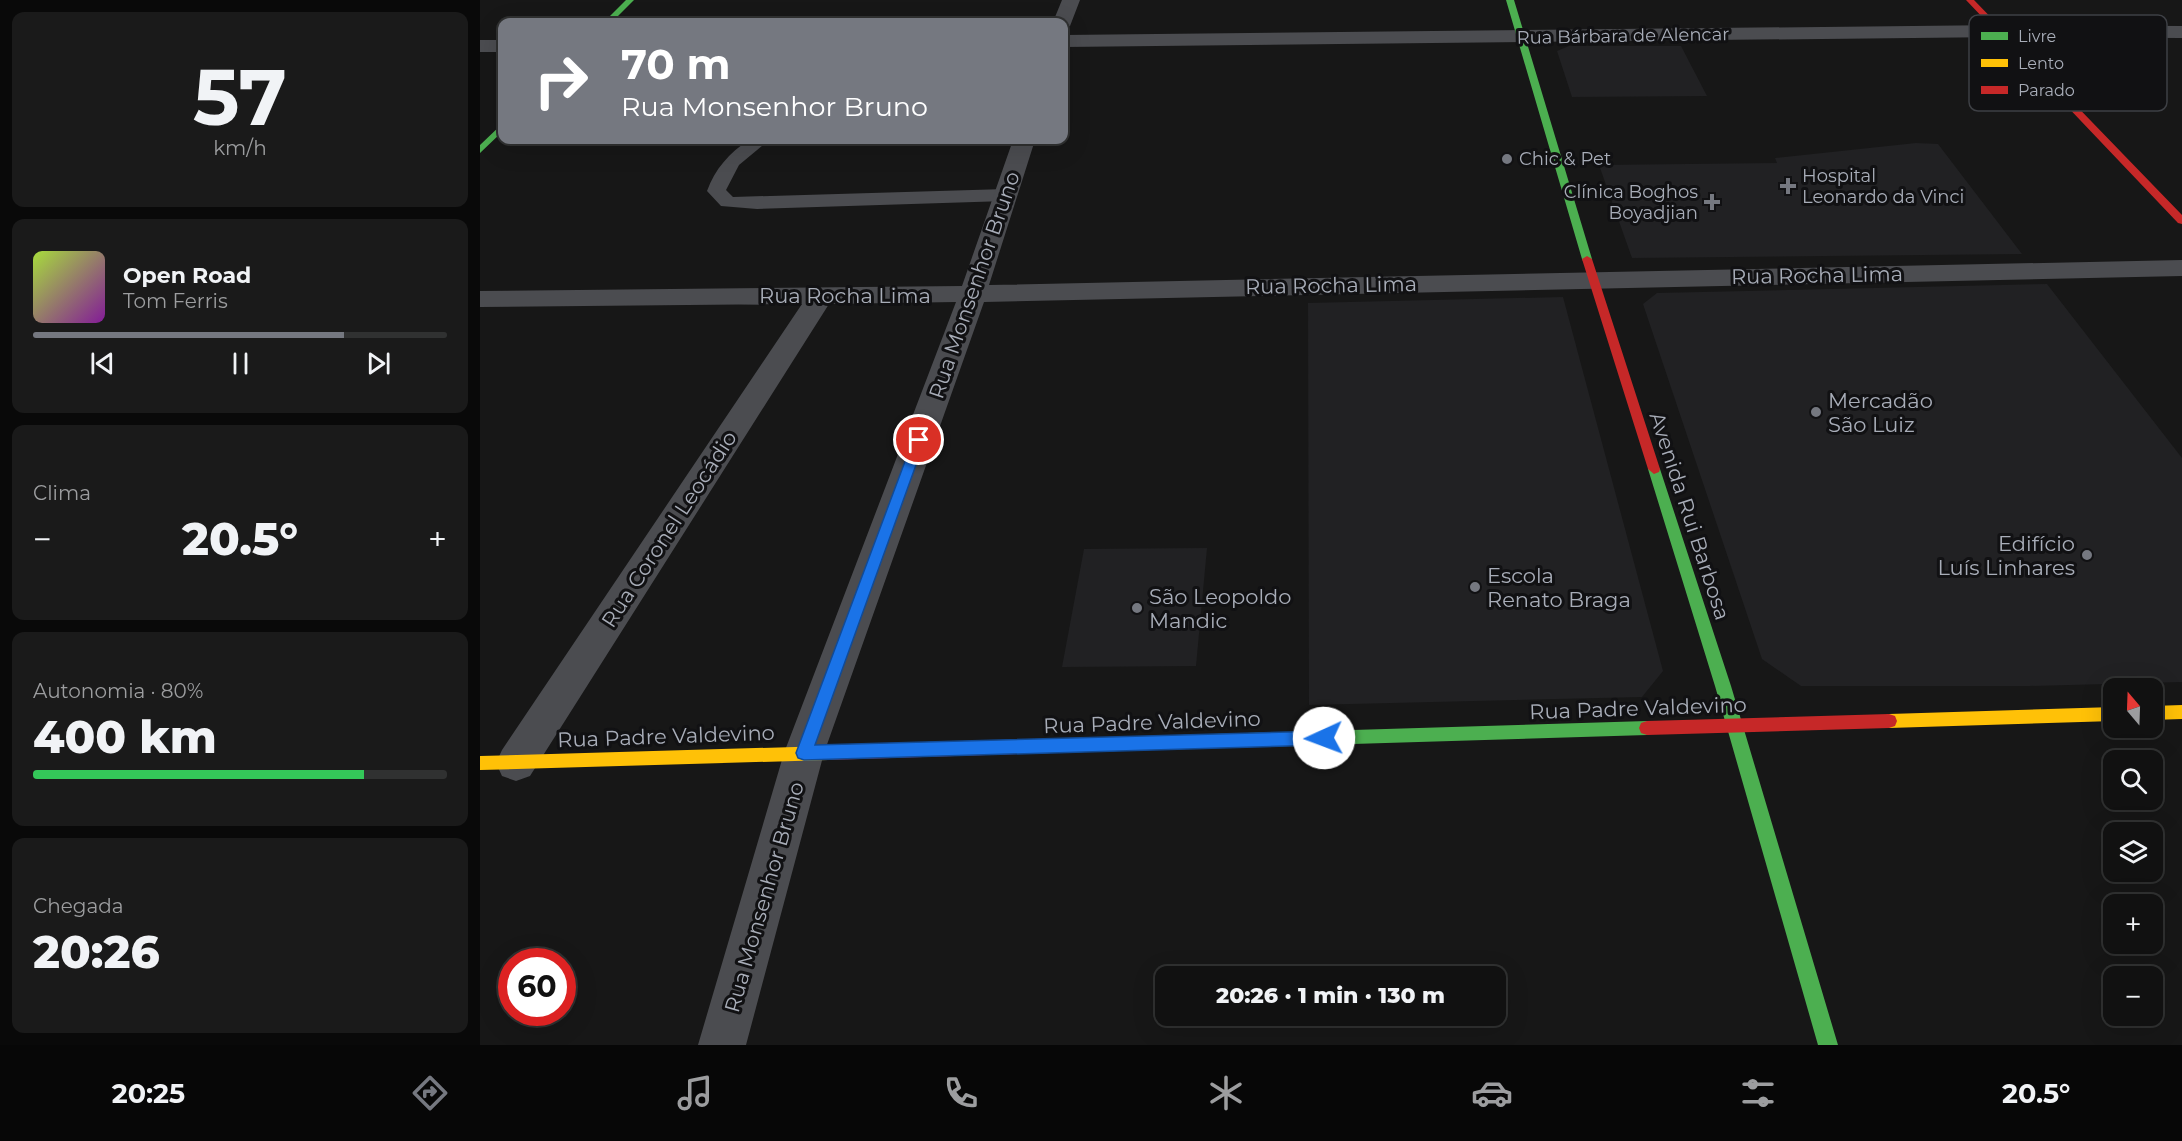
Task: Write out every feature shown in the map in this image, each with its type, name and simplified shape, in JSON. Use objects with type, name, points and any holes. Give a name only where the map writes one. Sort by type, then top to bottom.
[{"type":"main road","points":[[612,18],[630,0]]},
{"type":"main road","name":"Avenida Rui Barbosa","points":[[1510,0],[1593,279],[1734,726],[1828,1045]]},
{"type":"main road","points":[[1970,0],[1985,15]]},
{"type":"main road","points":[[2078,111],[2182,221]]},
{"type":"main road","points":[[480,150],[498,131]]},
{"type":"main road","points":[[2163,713],[2182,712]]},
{"type":"main road","name":"Rua Padre Valdevino","points":[[480,764],[2103,714]]},
{"type":"street","points":[[1065,18],[1071,0]]},
{"type":"street","name":"Rua Bárbara de Alencar","points":[[1068,41],[1969,31]]},
{"type":"street","name":"Rua Bárbara de Alencar","points":[[2167,32],[2182,32]]},
{"type":"street","points":[[480,46],[498,46]]},
{"type":"street","name":"Rua Monsenhor Bruno","points":[[723,1045],[804,753],[973,294],[1006,195],[1020,144]]},
{"type":"street","name":"Rua Rocha Lima","points":[[480,299],[973,294],[2182,268]]},
{"type":"street","name":"Rua Coronel Leocádio","points":[[516,763],[822,294]]},
{"type":"lane","points":[[754,144],[738,154],[721,176],[716,191],[728,202],[1006,195]]},
{"type":"shaded area","points":[[1569,46],[1681,46],[1707,96],[1572,97],[1557,51]]},
{"type":"shaded area","name":"Hospital Leonardo da Vinci","points":[[1916,143],[1938,144],[2022,254],[1632,258],[1599,165],[1777,163],[1775,158]]},
{"type":"shaded area","points":[[2047,284],[2182,458],[2182,682],[2163,682],[2163,678],[2103,678],[2103,684],[1801,686],[1762,659],[1643,304],[1657,293]]},
{"type":"shaded area","points":[[1563,297],[1663,671],[1642,697],[1309,705],[1308,303]]},
{"type":"shaded area","name":"São Leopoldo Mandic","points":[[1207,548],[1196,666],[1062,667],[1084,549]]},
{"type":"traffic: fast","points":[[612,18],[630,0]]},
{"type":"traffic: fast","points":[[1510,0],[1587,259]]},
{"type":"traffic: fast","points":[[480,150],[498,131]]},
{"type":"traffic: fast","points":[[1654,469],[1723,686],[1828,1045]]},
{"type":"traffic: fast","points":[[1018,747],[1647,728]]},
{"type":"traffic: slow","points":[[2163,713],[2182,712]]},
{"type":"traffic: slow","points":[[1889,721],[2103,714]]},
{"type":"traffic: slow","points":[[480,763],[828,753]]},
{"type":"traffic: jam","points":[[1970,0],[1984,15]]},
{"type":"traffic: jam","points":[[2076,111],[2182,221]]},
{"type":"traffic: jam","points":[[1587,259],[1654,469]]},
{"type":"traffic: jam","points":[[1647,728],[1889,721]]},
{"type":"traffic: jam","points":[[828,753],[1018,747]]},
{"type":"place","name":"Chic & Pet","points":[[1507,159]]},
{"type":"place","name":"Hospital Leonardo da Vinci","points":[[1788,186]]},
{"type":"place","name":"Clínica Boghos Boyadjian","points":[[1712,202]]},
{"type":"place","name":"Mercadão São Luiz","points":[[1816,412]]},
{"type":"place","name":"Edifício Luís Linhares","points":[[2087,555]]},
{"type":"place","name":"Escola Renato Braga","points":[[1475,587]]},
{"type":"place","name":"São Leopoldo Mandic","points":[[1137,608]]},
{"type":"route","points":[[919,440],[804,753],[1324,738]]}]
